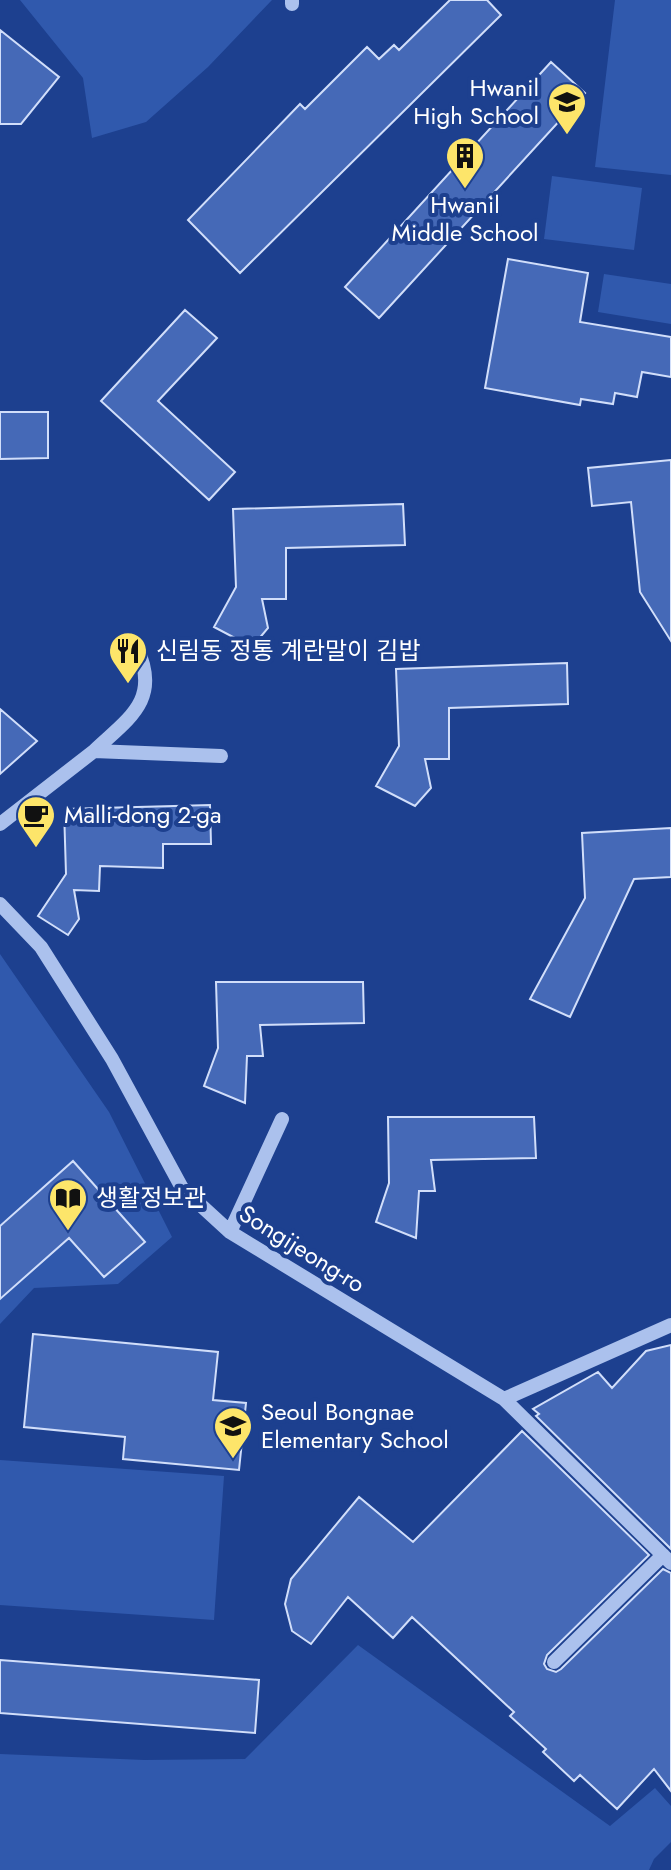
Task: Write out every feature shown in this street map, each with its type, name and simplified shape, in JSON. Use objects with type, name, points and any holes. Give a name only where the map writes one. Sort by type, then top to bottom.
[{"type":"street","points":[[0,824],[94,751],[140,708],[146,689],[145,665],[137,648]]},
{"type":"street","points":[[94,751],[221,756]]},
{"type":"street","name":"Songijeong-ro","points":[[0,904],[41,947],[112,1059],[182,1188],[230,1232],[504,1399],[667,1559],[554,1662]]},
{"type":"street","points":[[230,1232],[282,1119]]},
{"type":"street","points":[[504,1399],[671,1325]]},
{"type":"shaded area","points":[[20,0],[272,0],[208,67],[146,122],[92,138],[83,78]]},
{"type":"shaded area","points":[[615,0],[671,0],[671,175],[595,167]]},
{"type":"shaded area","points":[[552,176],[642,188],[634,250],[544,239]]},
{"type":"shaded area","points":[[604,274],[671,284],[671,324],[598,312]]},
{"type":"shaded area","points":[[0,954],[109,1112],[172,1237],[118,1284],[34,1288],[0,1324]]},
{"type":"shaded area","points":[[0,1460],[224,1476],[214,1620],[0,1605]]},
{"type":"shaded area","points":[[358,1645],[610,1826],[655,1788],[671,1806],[671,1842],[654,1859],[649,1870],[0,1870],[0,1754],[144,1760],[245,1759]]},
{"type":"building","points":[[450,0],[487,0],[501,15],[240,273],[188,220],[300,104],[305,109],[367,47],[379,59],[394,45],[399,50]]},
{"type":"building","points":[[0,30],[59,77],[21,124],[0,124]]},
{"type":"building","name":"Hwanil Middle School","points":[[551,62],[585,93],[379,318],[345,287]]},
{"type":"building","points":[[508,259],[588,273],[580,322],[671,337],[671,377],[642,372],[637,397],[615,393],[613,404],[581,399],[580,405],[485,388]]},
{"type":"building","points":[[185,310],[217,338],[158,401],[235,472],[209,500],[101,401]]},
{"type":"building","points":[[0,412],[48,412],[48,458],[0,459]]},
{"type":"building","points":[[671,460],[671,641],[640,592],[631,502],[592,506],[588,468]]},
{"type":"building","points":[[403,504],[405,545],[286,548],[286,599],[262,599],[268,628],[252,647],[214,627],[236,587],[233,509]]},
{"type":"building","points":[[567,663],[568,704],[449,708],[449,759],[425,759],[431,788],[415,806],[376,786],[399,746],[396,669]]},
{"type":"building","points":[[0,709],[37,741],[0,774]]},
{"type":"building","points":[[210,805],[211,844],[163,844],[163,868],[100,866],[99,891],[74,890],[79,919],[68,935],[38,916],[66,874],[64,809]]},
{"type":"building","points":[[671,828],[671,877],[634,879],[570,1017],[530,999],[585,898],[582,833]]},
{"type":"building","points":[[216,982],[363,982],[364,1023],[260,1025],[263,1056],[247,1056],[245,1103],[204,1086],[218,1048]]},
{"type":"building","points":[[388,1117],[534,1117],[536,1158],[431,1160],[435,1191],[419,1191],[416,1238],[376,1222],[389,1183]]},
{"type":"building","name":"생활정보관","points":[[73,1161],[145,1242],[104,1277],[69,1238],[0,1299],[0,1226]]},
{"type":"building","points":[[33,1334],[218,1352],[213,1400],[246,1403],[239,1470],[123,1459],[125,1437],[24,1427]]},
{"type":"building","points":[[671,1345],[671,1549],[536,1416],[539,1414],[533,1409],[598,1372],[612,1388],[646,1351]]},
{"type":"building","points":[[522,1431],[649,1555],[547,1655],[544,1664],[547,1669],[556,1672],[561,1669],[663,1569],[671,1573],[671,1791],[654,1769],[617,1809],[580,1775],[574,1781],[543,1752],[546,1749],[510,1716],[514,1712],[412,1617],[393,1638],[348,1597],[311,1644],[292,1631],[285,1604],[291,1579],[359,1497],[413,1542]]},
{"type":"building","points":[[0,1660],[259,1680],[255,1733],[0,1713]]},
{"type":"place","name":"Hwanil High School","points":[[567,136]]},
{"type":"place","name":"Hwanil Middle School","points":[[465,190]]},
{"type":"place","name":"신림동 정통 계란말이 김밥","points":[[128,685]]},
{"type":"place","name":"Malli-dong 2-ga","points":[[36,849]]},
{"type":"place","name":"생활정보관","points":[[68,1232]]},
{"type":"place","name":"Seoul Bongnae Elementary School","points":[[233,1460]]}]
